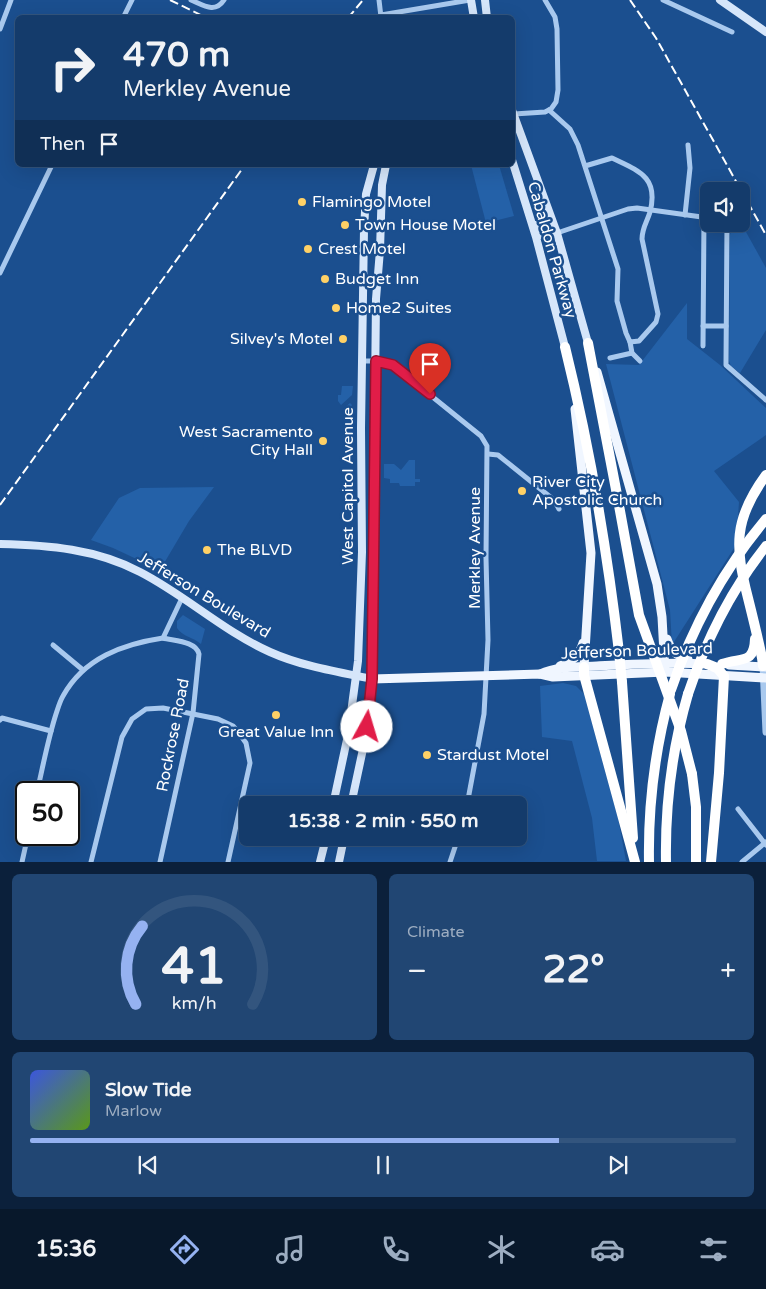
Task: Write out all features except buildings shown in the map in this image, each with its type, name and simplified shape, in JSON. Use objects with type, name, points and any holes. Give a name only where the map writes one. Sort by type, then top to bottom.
[{"type":"highway","points":[[588,343],[638,615],[681,731],[692,774],[696,807],[696,862]]},
{"type":"highway","points":[[565,347],[580,408],[599,504],[619,652],[635,862]]},
{"type":"highway","points":[[764,666],[740,566],[738,548],[740,532],[750,499],[766,475]]},
{"type":"highway","points":[[649,862],[649,810],[659,735],[682,657],[700,619],[734,561],[766,519]]},
{"type":"highway","points":[[666,862],[666,819],[672,765],[688,694],[701,658],[720,617],[739,583],[766,546]]},
{"type":"highway","points":[[722,664],[733,660],[743,660],[751,656],[755,647],[756,630]]},
{"type":"highway","points":[[707,664],[717,668],[724,676],[719,773],[711,862]]},
{"type":"highway","points":[[584,671],[635,862]]},
{"type":"main road","points":[[470,0],[473,15]]},
{"type":"main road","points":[[485,0],[487,15]]},
{"type":"main road","points":[[720,0],[766,32]]},
{"type":"main road","name":"Cabaldon Parkway","points":[[515,118],[557,233],[588,343]]},
{"type":"main road","name":"West Capitol Avenue","points":[[335,796],[348,735],[356,675],[361,599],[365,200],[373,167]]},
{"type":"main road","name":"West Capitol Avenue","points":[[353,796],[363,750],[372,679],[376,299],[382,185],[386,167]]},
{"type":"main road","name":"Cabaldon Parkway","points":[[514,167],[565,347]]},
{"type":"main road","points":[[523,196],[530,205],[539,232],[545,236],[557,233]]},
{"type":"main road","points":[[588,343],[653,566],[670,649],[677,655],[695,663]]},
{"type":"main road","points":[[565,347],[579,439],[592,553],[584,671]]},
{"type":"main road","points":[[361,480],[367,482],[373,496]]},
{"type":"main road","points":[[362,541],[366,543],[373,566]]},
{"type":"main road","name":"Jefferson Boulevard","points":[[0,544],[59,547],[97,555],[122,563],[141,572],[234,633],[270,652],[286,658],[372,679],[540,674],[553,677],[584,671],[665,662],[764,666]]},
{"type":"main road","points":[[662,617],[665,672]]},
{"type":"main road","points":[[553,669],[569,663],[577,656],[583,644],[587,628]]},
{"type":"main road","name":"Jefferson Boulevard","points":[[540,674],[553,669],[665,672],[765,678]]},
{"type":"main road","points":[[320,862],[324,846]]},
{"type":"main road","points":[[339,862],[342,846]]},
{"type":"street","points":[[0,29],[11,0]]},
{"type":"street","points":[[124,15],[132,0]]},
{"type":"street","points":[[191,0],[212,8],[217,8],[224,0]]},
{"type":"street","points":[[379,0],[379,15]]},
{"type":"street","points":[[390,15],[470,0]]},
{"type":"street","points":[[515,113],[546,112],[556,102],[557,29],[555,17],[545,0]]},
{"type":"street","points":[[663,0],[732,32]]},
{"type":"street","points":[[549,110],[570,129],[578,145],[618,269],[617,301],[626,333],[632,353],[640,361]]},
{"type":"street","points":[[685,215],[690,166],[688,145]]},
{"type":"street","points":[[585,166],[612,158],[636,169],[648,179],[651,188],[650,210],[642,230],[642,238],[658,314],[656,322],[639,341],[630,342]]},
{"type":"street","points":[[0,273],[51,167]]},
{"type":"street","points":[[557,233],[628,209],[700,217]]},
{"type":"street","points":[[703,346],[706,232]]},
{"type":"street","points":[[727,232],[726,365],[766,400]]},
{"type":"street","points":[[703,326],[726,326]]},
{"type":"street","points":[[610,358],[632,353]]},
{"type":"street","name":"Merkley Avenue","points":[[363,361],[376,361],[393,365],[481,436],[487,446],[486,558],[488,640],[484,714],[469,796]]},
{"type":"street","points":[[488,454],[498,455],[554,500],[559,510]]},
{"type":"street","points":[[40,781],[51,731],[62,697],[83,670],[101,657],[122,647],[142,641],[163,638],[182,598]]},
{"type":"street","name":"Rockrose Road","points":[[160,862],[193,713],[199,660],[198,649],[188,644],[163,638]]},
{"type":"street","points":[[53,645],[83,670]]},
{"type":"street","points":[[764,666],[766,732]]},
{"type":"street","points":[[91,862],[122,737],[132,719],[146,709],[163,708],[218,719],[233,726],[246,743],[250,763],[228,862]]},
{"type":"street","points":[[0,720],[2,718],[51,731]]},
{"type":"street","points":[[738,809],[766,843],[742,862]]},
{"type":"street","points":[[22,862],[26,846]]},
{"type":"street","points":[[450,862],[455,846]]},
{"type":"shaded area","points":[[472,167],[500,167],[514,216],[486,223]]},
{"type":"shaded area","points":[[731,232],[746,232],[766,268],[766,330],[740,373],[731,366],[729,361]]},
{"type":"shaded area","points":[[687,303],[687,339],[720,365],[766,408],[766,435],[714,471],[739,502],[736,545],[672,645],[670,610],[606,364],[639,365]]},
{"type":"shaded area","points":[[342,386],[353,386],[352,395],[341,405],[338,401],[338,395],[341,395]]},
{"type":"shaded area","points":[[350,403],[352,405],[350,419],[348,412],[348,422],[344,408]]},
{"type":"shaded area","points":[[348,422],[348,426],[350,424],[351,440],[343,436]]},
{"type":"shaded area","points":[[409,460],[415,460],[415,479],[420,479],[420,482],[415,482],[415,486],[400,486],[399,483],[390,483],[390,479],[384,478],[384,464],[394,464],[401,470]]},
{"type":"shaded area","points":[[214,487],[189,521],[160,570],[91,540],[119,498],[140,488]]},
{"type":"shaded area","points":[[183,615],[205,629],[201,644],[177,628],[177,621]]},
{"type":"shaded area","points":[[563,683],[576,686],[584,694],[618,818],[626,861],[597,861],[592,818],[572,741],[542,737],[540,686]]},
{"type":"railway","points":[[170,0],[201,15]]},
{"type":"railway","points":[[350,15],[363,0]]},
{"type":"railway","points":[[630,0],[656,38],[766,235]]},
{"type":"railway","points":[[0,505],[244,167]]},
{"type":"place","name":"Flamingo Motel","points":[[302,202]]},
{"type":"place","name":"Town House Motel","points":[[345,225]]},
{"type":"place","name":"Crest Motel","points":[[308,249]]},
{"type":"place","name":"Budget Inn","points":[[325,279]]},
{"type":"place","name":"Home2 Suites","points":[[336,308]]},
{"type":"place","name":"Silvey's Motel","points":[[343,339]]},
{"type":"place","name":"West Sacramento City Hall","points":[[323,441]]},
{"type":"place","name":"River City Apostolic Church","points":[[522,491]]},
{"type":"place","name":"The BLVD","points":[[207,550]]},
{"type":"place","name":"Great Value Inn","points":[[276,715]]},
{"type":"place","name":"Stardust Motel","points":[[427,755]]},
{"type":"route","points":[[367,727],[372,679],[376,361],[393,365],[430,394]]}]
